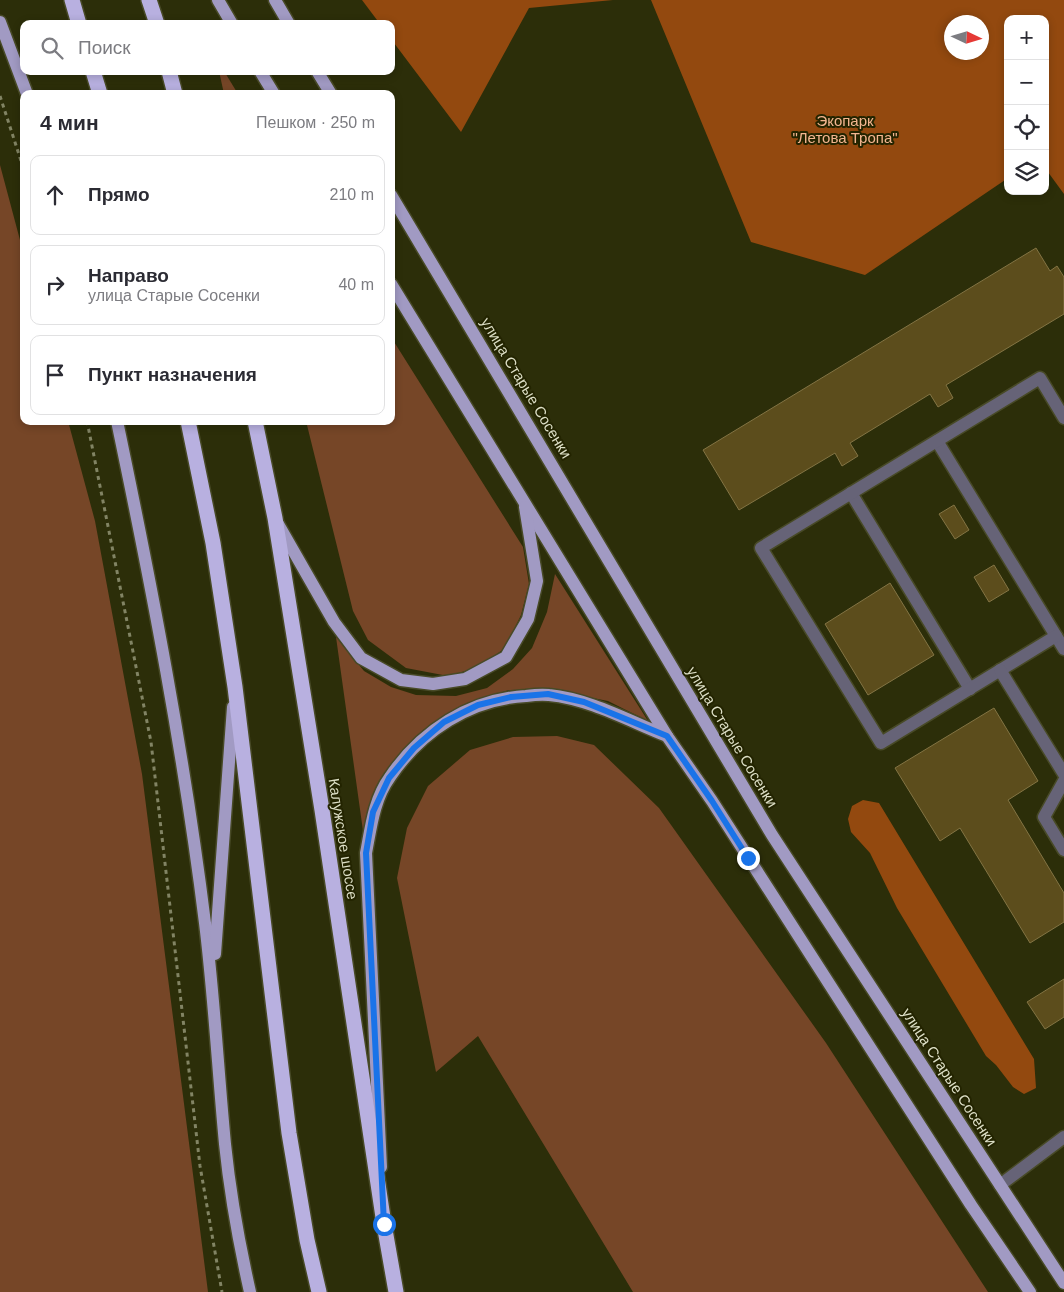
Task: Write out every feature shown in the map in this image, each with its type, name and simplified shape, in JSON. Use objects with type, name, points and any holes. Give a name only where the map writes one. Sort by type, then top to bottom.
[{"type":"highway","points":[[72,0],[78,20]]},
{"type":"highway","points":[[149,0],[156,20]]},
{"type":"highway","points":[[94,75],[99,90]]},
{"type":"highway","points":[[170,75],[174,90]]},
{"type":"highway","points":[[189,425],[213,543],[235,687],[290,1133],[307,1240],[319,1292]]},
{"type":"highway","name":"Калужское шоссе","points":[[256,425],[275,518],[396,1292]]},
{"type":"main road","points":[[218,0],[230,20]]},
{"type":"main road","points":[[274,0],[286,20]]},
{"type":"main road","points":[[0,22],[26,90]]},
{"type":"main road","points":[[262,75],[272,90]]},
{"type":"main road","points":[[319,75],[329,90]]},
{"type":"main road","name":"улица Старые Сосенки","points":[[395,202],[542,446],[738,780],[1064,1283]]},
{"type":"main road","points":[[395,290],[667,736],[712,801],[971,1205],[1030,1292]]},
{"type":"main road","points":[[118,425],[153,596],[197,860],[212,981],[226,1145],[242,1258],[250,1292]]},
{"type":"main road","points":[[275,518],[334,622],[361,658],[401,680],[433,684],[465,679],[506,658],[528,618],[537,582],[524,500]]},
{"type":"main road","points":[[212,981],[235,687]]},
{"type":"main road","points":[[384,1224],[366,853],[373,812],[389,778],[414,748],[444,722],[478,705],[511,697],[548,694],[584,702],[667,736]]},
{"type":"lane","points":[[1056,636],[881,743],[762,548],[1040,378],[1064,418]]},
{"type":"lane","points":[[936,441],[1064,650]]},
{"type":"lane","points":[[851,493],[970,688]]},
{"type":"lane","points":[[1000,670],[1064,774]]},
{"type":"lane","points":[[1064,781],[1044,817],[1064,850]]},
{"type":"lane","points":[[1000,1185],[1064,1137]]},
{"type":"path","points":[[0,96],[20,158]]},
{"type":"path","points":[[89,425],[151,742],[199,1157],[222,1292]]},
{"type":"shaded area","points":[[220,75],[226,75],[236,90],[223,90]]},
{"type":"shaded area","points":[[0,165],[20,240],[20,425],[69,425],[95,521],[142,774],[208,1292],[0,1292]]},
{"type":"shaded area","points":[[395,343],[523,547],[529,584],[521,615],[505,648],[479,667],[448,676],[406,668],[368,640],[353,611],[307,425],[395,425]]},
{"type":"shaded area","points":[[555,574],[648,721],[608,701],[557,691],[509,690],[467,703],[423,730],[395,763],[364,838],[336,637],[364,671],[391,687],[416,695],[456,696],[487,688],[513,669],[532,648],[547,612]]},
{"type":"shaded area","points":[[557,736],[594,745],[659,808],[826,1043],[988,1292],[633,1292],[478,1036],[436,1072],[397,878],[407,828],[428,786],[470,750],[513,737]]},
{"type":"green space","points":[[362,0],[613,0],[529,8],[461,132],[395,44],[395,20],[377,20]]},
{"type":"green space","name":"Экопарк \"Летова Тропа\"","points":[[651,0],[1064,0],[1064,194],[1049,173],[1049,15],[1004,15],[1004,181],[865,275],[751,242]]},
{"type":"green space","points":[[863,800],[879,803],[1034,1059],[1036,1088],[1024,1094],[1013,1087],[996,1065],[986,1056],[897,908],[870,853],[851,832],[848,819],[852,806]]},
{"type":"building","points":[[1036,248],[1050,271],[1057,266],[1064,277],[1064,314],[946,385],[953,398],[938,407],[930,394],[850,443],[858,456],[842,466],[835,453],[739,510],[703,450]]},
{"type":"building","points":[[954,505],[969,530],[955,539],[939,514]]},
{"type":"building","points":[[994,565],[1009,590],[989,602],[974,577]]},
{"type":"building","points":[[890,583],[934,655],[868,695],[825,624]]},
{"type":"building","points":[[994,708],[1038,781],[1008,800],[1064,893],[1064,922],[1030,943],[960,828],[940,841],[895,768]]},
{"type":"building","points":[[1064,979],[1064,1017],[1045,1029],[1027,1002]]},
{"type":"route","points":[[384,1224],[366,853],[373,812],[389,778],[414,748],[444,722],[478,705],[511,697],[548,694],[584,702],[667,736],[712,801],[748,858]]}]
